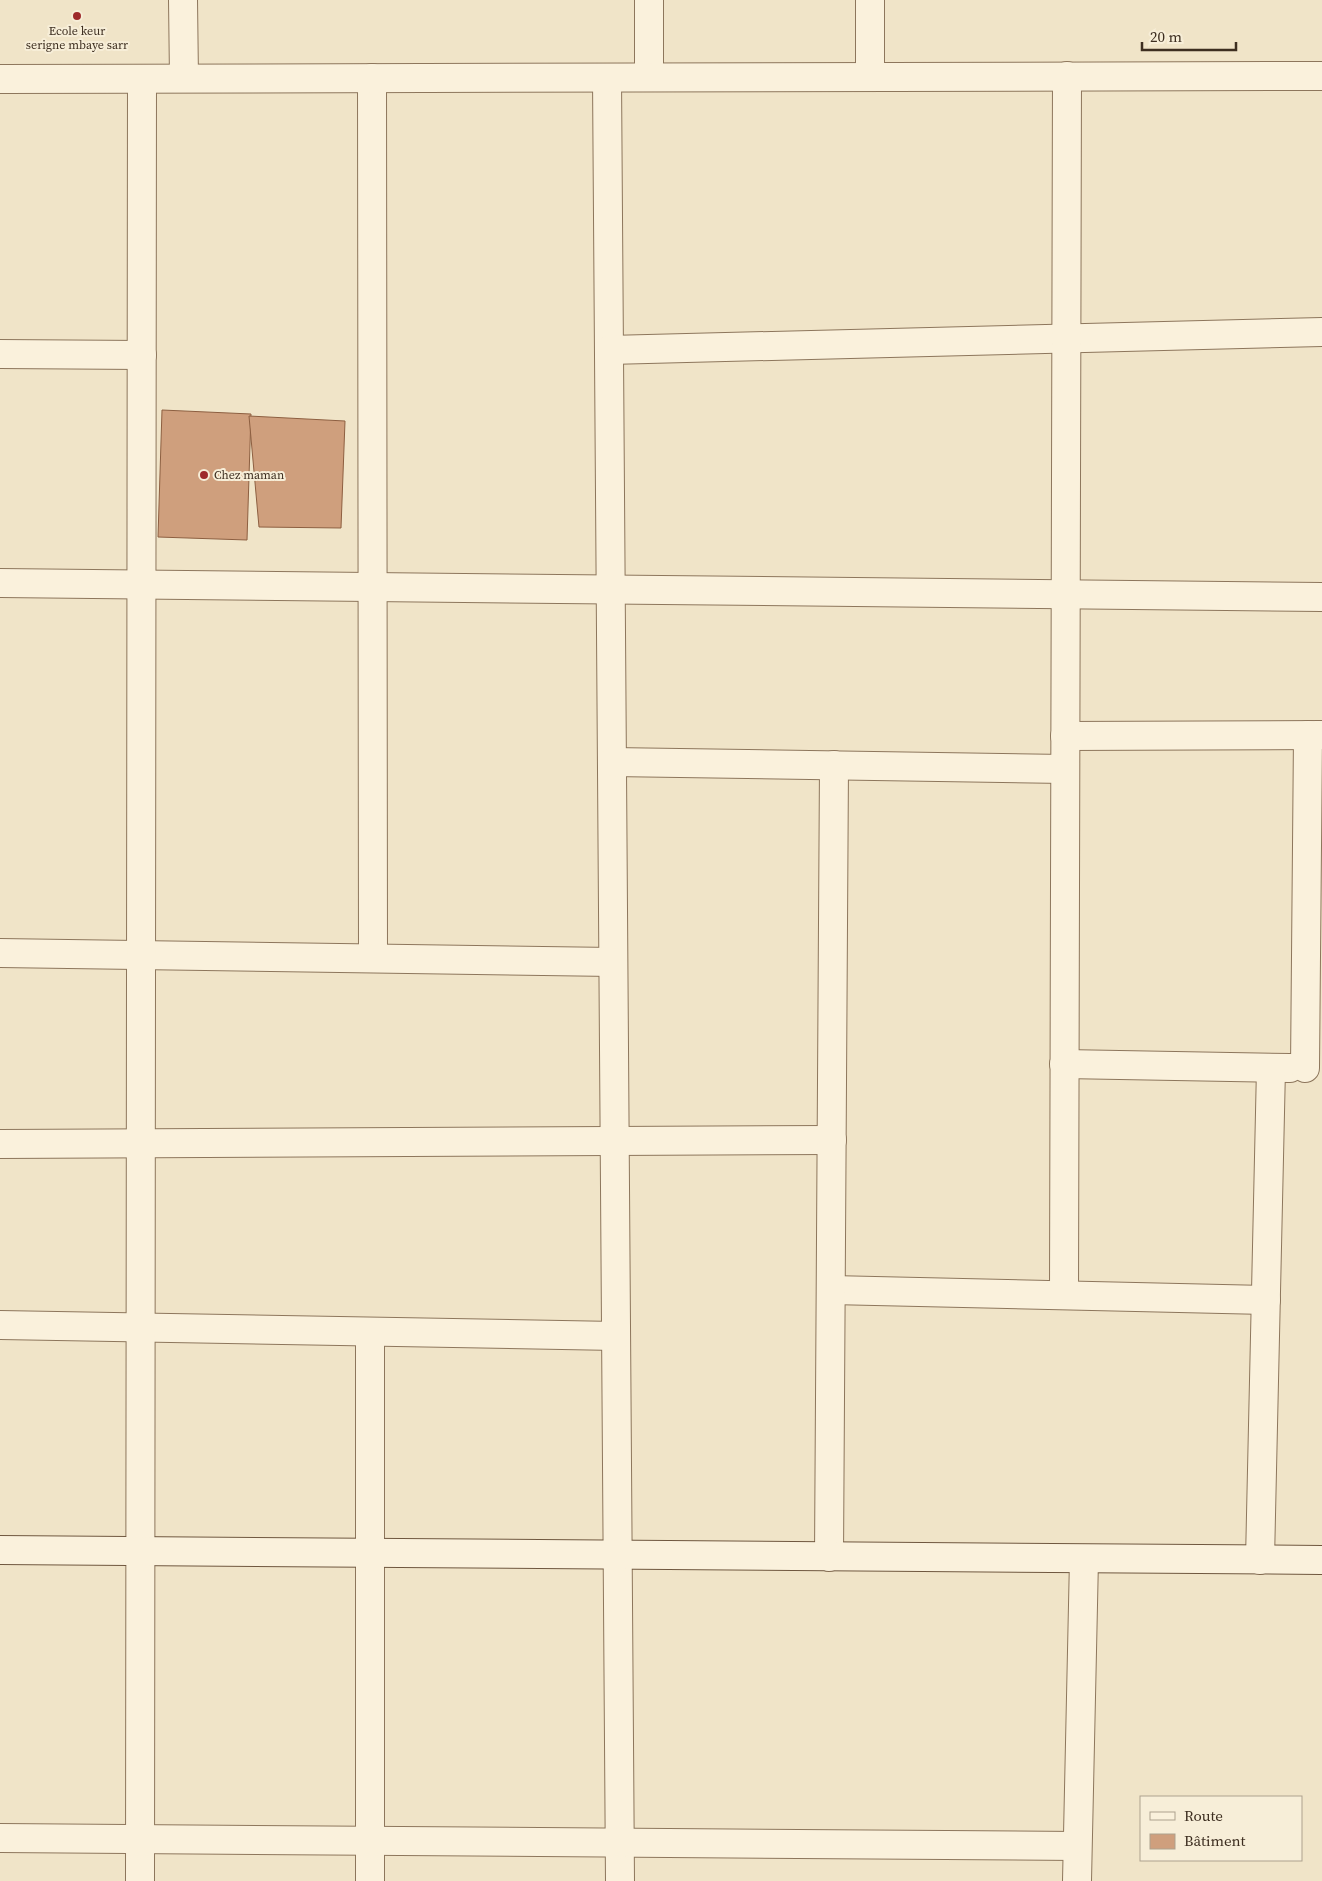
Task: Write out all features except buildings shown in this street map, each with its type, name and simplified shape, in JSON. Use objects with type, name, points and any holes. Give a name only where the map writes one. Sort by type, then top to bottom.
[{"type":"street","points":[[183,0],[184,78]]},
{"type":"street","points":[[649,0],[649,77]]},
{"type":"street","points":[[870,0],[870,77]]},
{"type":"street","points":[[1064,1296],[1067,76]]},
{"type":"street","points":[[0,79],[1322,76]]},
{"type":"street","points":[[140,1881],[142,78]]},
{"type":"street","points":[[372,78],[373,958]]},
{"type":"street","points":[[607,78],[620,1881]]},
{"type":"street","points":[[609,350],[1322,332]]},
{"type":"street","points":[[0,354],[142,355]]},
{"type":"street","points":[[0,583],[1322,597]]},
{"type":"street","points":[[1064,1064],[1313,1069],[1315,735],[1065,736]]},
{"type":"street","points":[[612,762],[1065,769]]},
{"type":"street","points":[[829,1557],[834,765]]},
{"type":"street","points":[[0,953],[613,962]]},
{"type":"street","points":[[1260,1560],[1271,1068]]},
{"type":"street","points":[[0,1144],[832,1140]]},
{"type":"street","points":[[831,1290],[1266,1300]]},
{"type":"street","points":[[0,1325],[616,1336]]},
{"type":"street","points":[[370,1332],[370,1881]]},
{"type":"street","points":[[0,1550],[1322,1560]]},
{"type":"street","points":[[1077,1881],[1084,1559]]},
{"type":"street","points":[[0,1838],[1078,1846]]},
{"type":"place","name":"Ecole keur serigne mbaye sarr","points":[[77,16]]},
{"type":"place","name":"Chez maman","points":[[204,475]]}]
